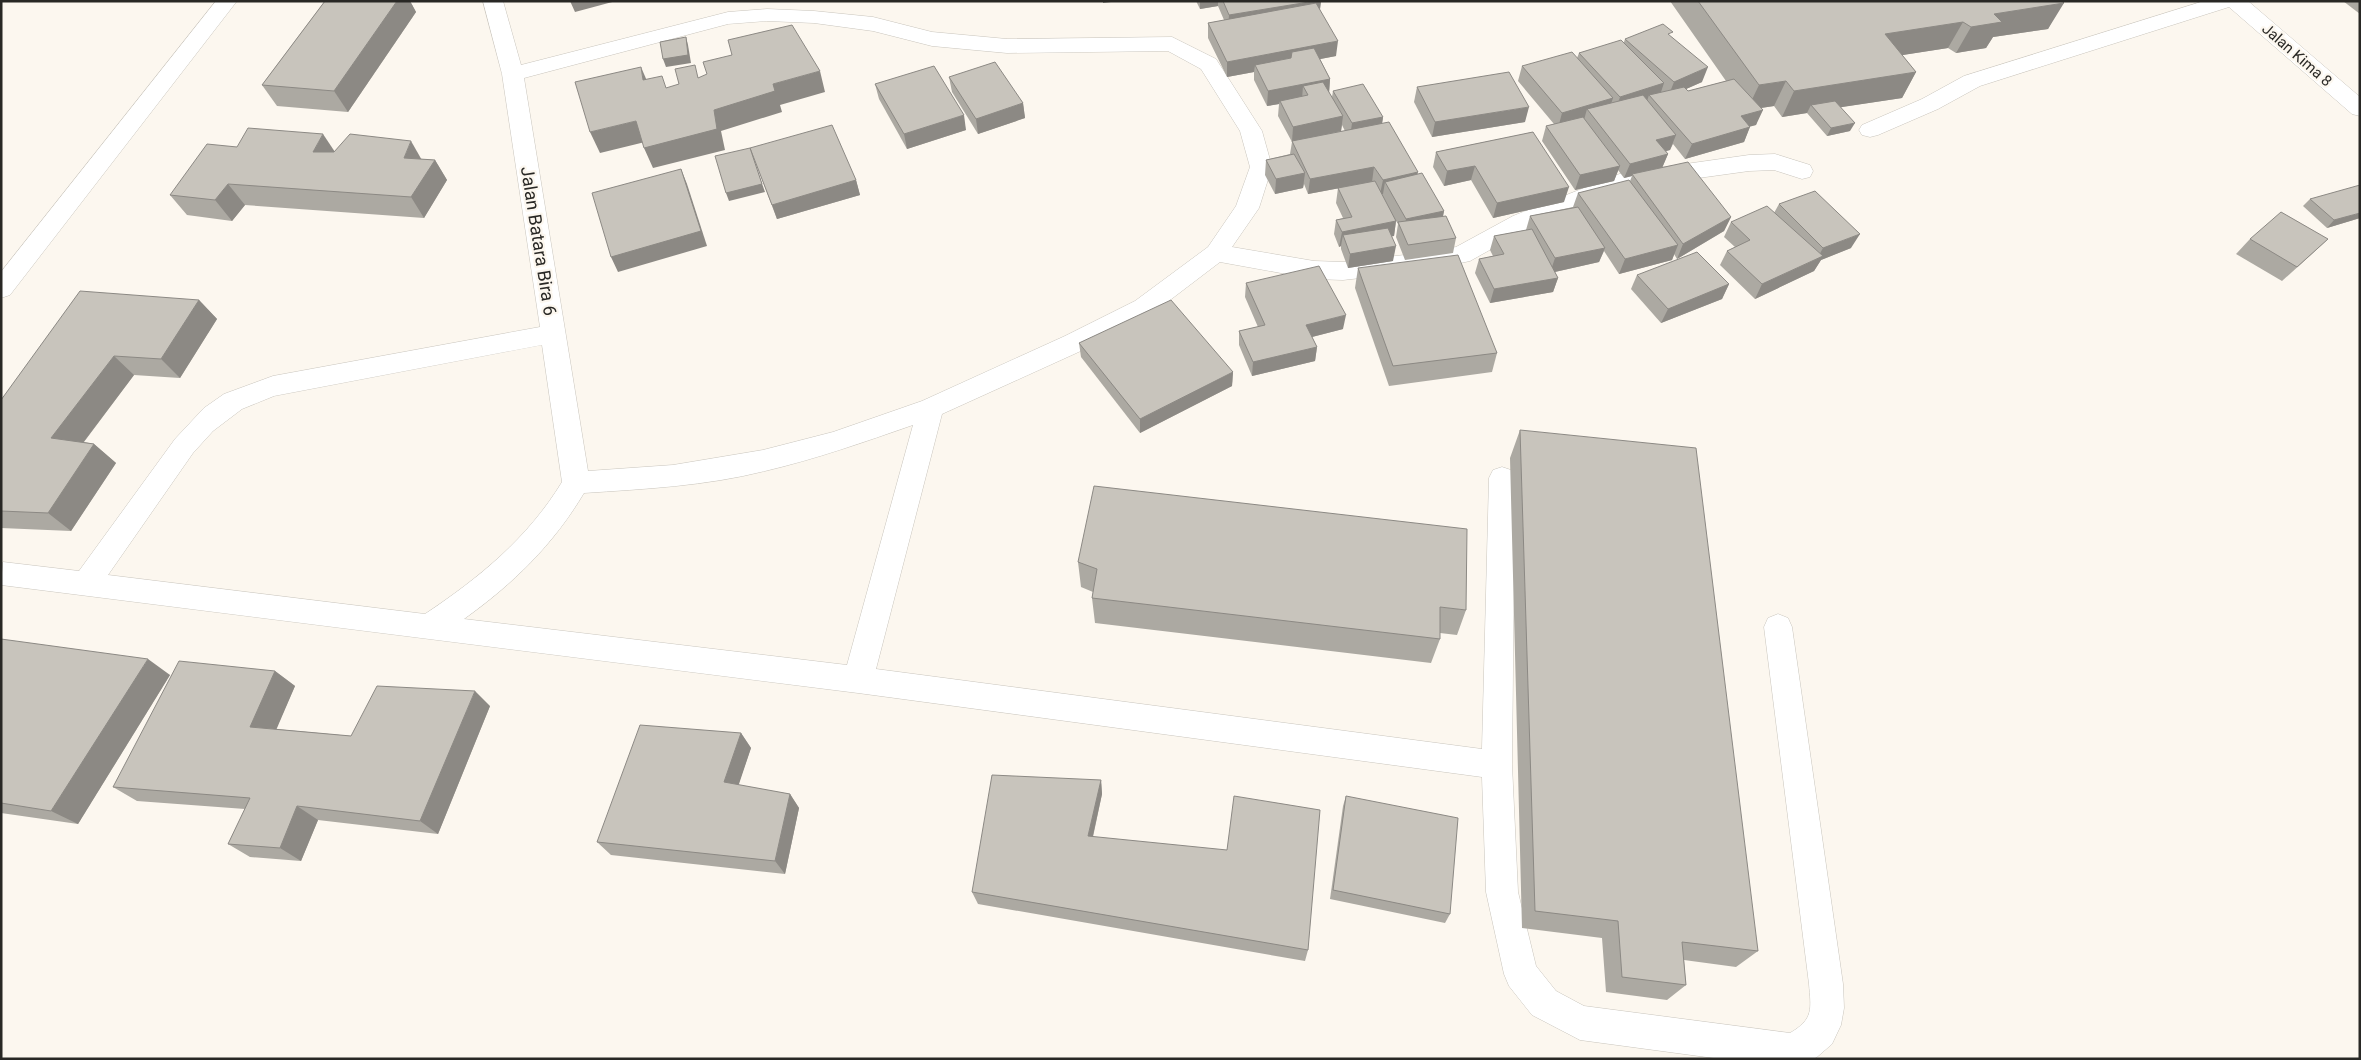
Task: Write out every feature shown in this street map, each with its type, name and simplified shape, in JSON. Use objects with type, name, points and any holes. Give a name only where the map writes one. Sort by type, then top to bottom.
[{"type":"street","points":[[1,289],[227,1]]},
{"type":"street","name":"Jalan Batara Bira 6","points":[[493,1],[513,74],[576,483]]},
{"type":"street","points":[[1870,130],[1930,104],[1972,81],[2226,1]]},
{"type":"street","name":"Jalan Kima 8","points":[[2234,1],[2360,109]]},
{"type":"street","points":[[429,627],[478,594],[519,559],[551,522],[576,483],[673,476],[763,461],[835,442],[931,408],[1074,343],[1144,308],[1216,254],[1247,208],[1261,167],[1251,131],[1210,64],[1172,44],[1007,46],[932,39],[873,24],[814,17],[768,16],[728,18],[513,74]]},
{"type":"street","points":[[1216,254],[1314,270],[1343,271],[1462,255],[1521,222],[1616,174],[1775,162],[1802,171]]},
{"type":"street","points":[[85,585],[189,440],[220,408],[240,396],[273,386],[554,334]]},
{"type":"street","points":[[858,680],[931,408]]},
{"type":"street","points":[[1502,478],[1497,764],[1502,892],[1521,974],[1544,1003],[1580,1023],[1793,1051],[1812,1041],[1822,1029],[1829,1011],[1778,627]]},
{"type":"street","points":[[3,574],[858,680],[1497,764]]},
{"type":"building","points":[[325,1],[397,1],[334,91],[262,85]]},
{"type":"building","points":[[1223,1],[1315,1],[1229,15]]},
{"type":"building","points":[[1698,1],[2062,1],[2064,3],[1994,14],[2002,22],[1971,27],[1963,22],[1885,34],[1916,72],[1794,91],[1786,81],[1759,85]]},
{"type":"building","points":[[1316,3],[1338,41],[1227,62],[1208,23]]},
{"type":"building","points":[[1663,24],[1673,32],[1668,34],[1708,67],[1674,82],[1625,39]]},
{"type":"building","points":[[792,25],[820,71],[773,84],[775,91],[714,110],[717,129],[644,148],[636,121],[590,132],[575,82],[641,67],[643,80],[662,76],[666,88],[679,84],[675,69],[695,65],[698,78],[707,74],[703,62],[732,55],[728,40]]},
{"type":"building","points":[[686,37],[688,55],[663,59],[660,42]]},
{"type":"building","points":[[1621,40],[1664,83],[1620,97],[1579,53]]},
{"type":"building","points":[[1314,48],[1330,79],[1268,91],[1255,65],[1291,58],[1292,52]]},
{"type":"building","points":[[1572,52],[1613,98],[1562,113],[1522,66]]},
{"type":"building","points":[[995,62],[1023,103],[976,119],[949,77]]},
{"type":"building","points":[[934,66],[964,115],[904,134],[875,84]]},
{"type":"building","points":[[1509,72],[1529,107],[1435,122],[1417,87]]},
{"type":"building","points":[[1734,79],[1763,110],[1741,116],[1750,127],[1692,144],[1649,95],[1684,87],[1688,91]]},
{"type":"building","points":[[1323,82],[1343,116],[1293,127],[1280,101],[1308,95],[1303,86]]},
{"type":"building","points":[[1363,84],[1383,117],[1352,123],[1333,91]]},
{"type":"building","points":[[1643,95],[1676,135],[1656,140],[1668,154],[1630,164],[1587,109]]},
{"type":"building","points":[[1835,101],[1855,123],[1831,128],[1811,105]]},
{"type":"building","points":[[1583,117],[1620,166],[1580,175],[1546,126]]},
{"type":"building","points":[[1389,122],[1418,172],[1383,180],[1374,167],[1310,179],[1292,141]]},
{"type":"building","points":[[832,125],[856,180],[772,205],[750,148]]},
{"type":"building","points":[[248,128],[323,134],[313,152],[334,152],[350,134],[411,141],[404,158],[435,160],[411,197],[228,184],[215,200],[170,195],[207,144],[237,147]]},
{"type":"building","points":[[1533,132],[1569,187],[1497,203],[1475,166],[1447,171],[1436,152]]},
{"type":"building","points":[[750,148],[762,184],[726,193],[715,156]]},
{"type":"building","points":[[1294,154],[1305,173],[1276,179],[1266,160]]},
{"type":"building","points":[[1688,162],[1731,217],[1683,244],[1632,174]]},
{"type":"building","points":[[681,169],[701,231],[611,257],[592,193]]},
{"type":"building","points":[[1422,173],[1444,211],[1406,219],[1385,182]]},
{"type":"building","points":[[1629,180],[1678,245],[1625,259],[1578,193]]},
{"type":"building","points":[[1375,181],[1396,221],[1342,232],[1336,220],[1352,217],[1338,188]]},
{"type":"building","points":[[2360,185],[2360,213],[2334,220],[2310,199]]},
{"type":"building","points":[[1815,191],[1860,234],[1823,248],[1779,204]]},
{"type":"building","points":[[1767,206],[1823,256],[1762,284],[1727,251],[1750,240],[1731,222]]},
{"type":"building","points":[[1578,207],[1605,248],[1555,258],[1530,216]]},
{"type":"building","points":[[2281,212],[2328,239],[2297,267],[2250,239]]},
{"type":"building","points":[[1446,216],[1456,238],[1408,245],[1398,222]]},
{"type":"building","points":[[1388,228],[1396,246],[1350,254],[1343,235]]},
{"type":"building","points":[[1532,229],[1558,278],[1494,289],[1479,259],[1504,254],[1494,236]]},
{"type":"building","points":[[1697,252],[1729,284],[1668,309],[1637,275]]},
{"type":"building","points":[[1458,255],[1497,353],[1393,366],[1358,268]]},
{"type":"building","points":[[1319,266],[1346,315],[1306,325],[1317,347],[1253,362],[1239,331],[1265,325],[1246,283]]},
{"type":"building","points":[[80,291],[199,300],[161,359],[114,356],[51,438],[94,444],[48,513],[1,511],[1,400]]},
{"type":"building","points":[[1171,300],[1233,372],[1140,419],[1079,343]]},
{"type":"building","points":[[1520,430],[1696,448],[1758,951],[1682,942],[1686,985],[1622,977],[1618,921],[1535,911]]},
{"type":"building","points":[[1094,486],[1467,529],[1466,610],[1440,607],[1440,639],[1092,598],[1097,569],[1078,562]]},
{"type":"building","points":[[1,639],[148,659],[51,811],[1,803]]},
{"type":"building","points":[[179,661],[275,671],[250,727],[351,736],[377,686],[475,691],[420,821],[297,806],[280,848],[228,844],[250,798],[113,787]]},
{"type":"building","points":[[640,725],[741,733],[724,782],[790,794],[775,861],[597,842]]},
{"type":"building","points":[[992,775],[1101,780],[1088,836],[1227,850],[1234,796],[1320,810],[1308,950],[972,892]]},
{"type":"building","points":[[1346,796],[1458,818],[1450,914],[1333,890]]}]
